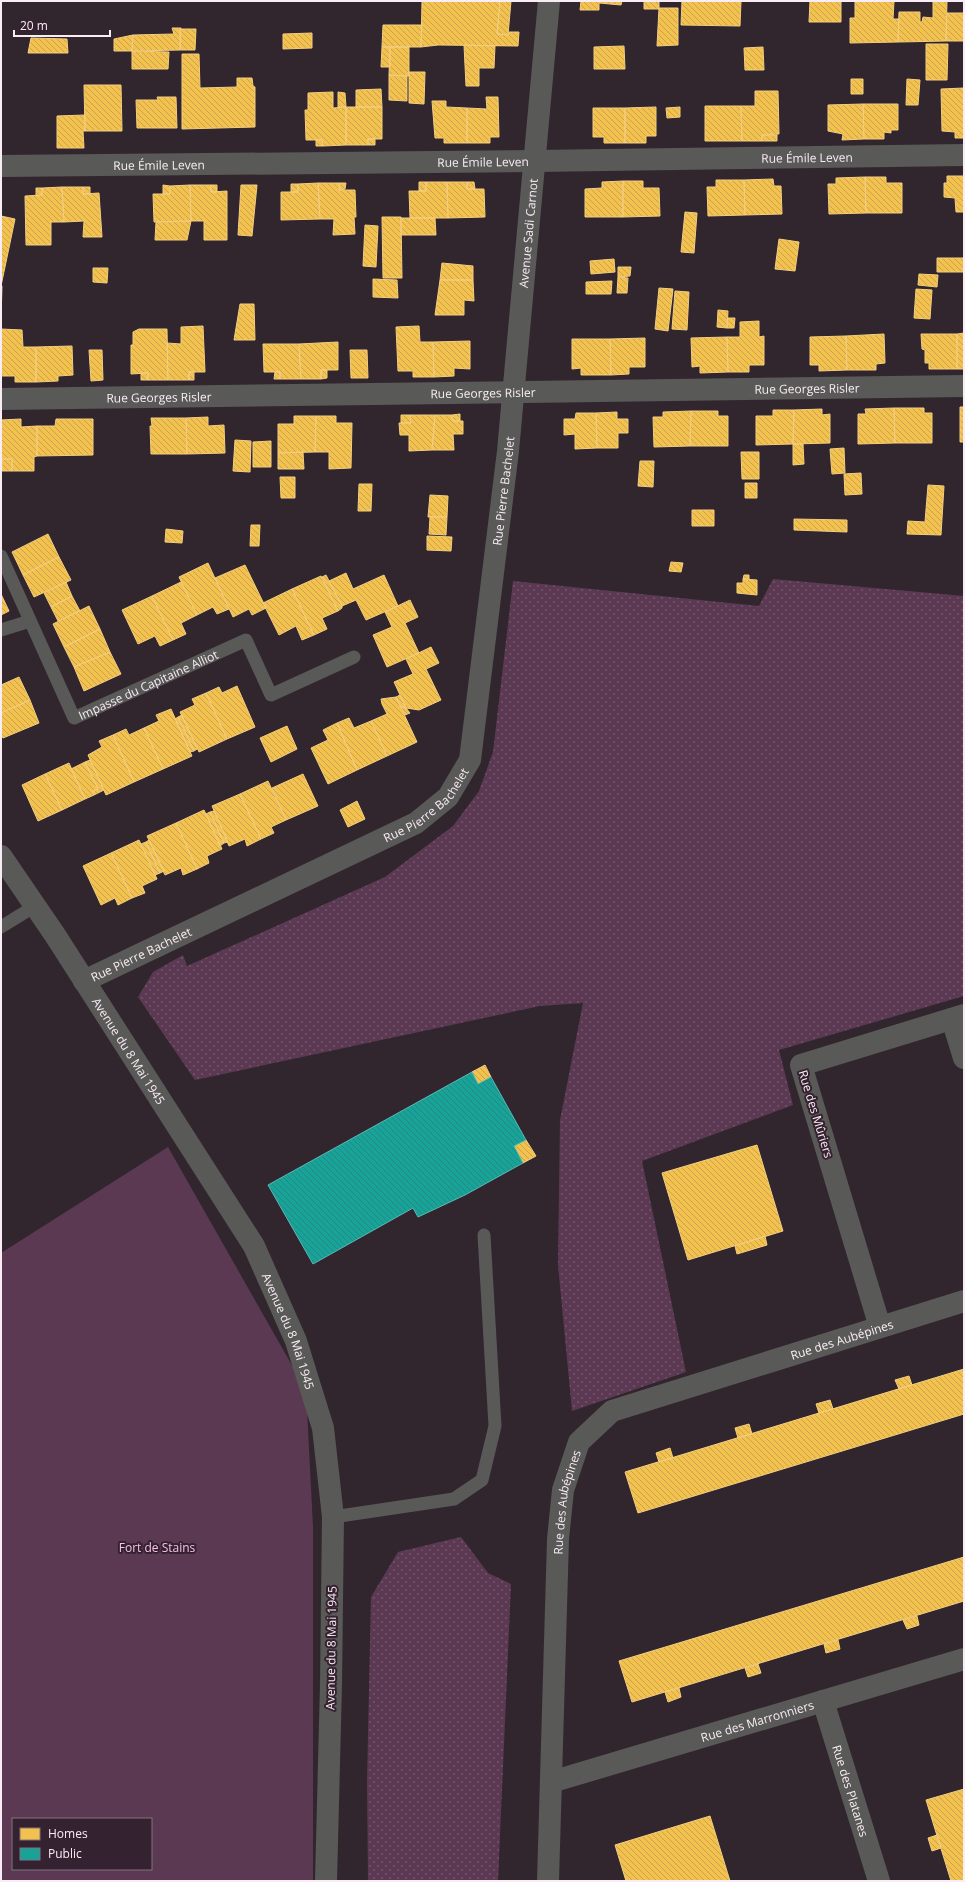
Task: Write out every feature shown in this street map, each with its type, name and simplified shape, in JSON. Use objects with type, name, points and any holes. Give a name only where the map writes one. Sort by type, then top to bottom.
[{"type":"street","name":"Avenue Sadi Carnot","points":[[513,393],[549,1]]},
{"type":"street","name":"Rue Émile Leven","points":[[1,166],[964,155]]},
{"type":"street","name":"Rue Georges Risler","points":[[1,399],[964,386]]},
{"type":"street","name":"Rue Pierre Bachelet","points":[[84,981],[416,823],[448,797],[470,760],[508,451],[513,393]]},
{"type":"street","name":"Avenue du 8 Mai 1945","points":[[1,856],[184,1134],[254,1246],[296,1341],[323,1428],[333,1517],[331,1684],[326,1881]]},
{"type":"street","points":[[958,1017],[964,1058]]},
{"type":"street","name":"Rue des Mûriers","points":[[880,1327],[801,1065],[958,1017]]},
{"type":"street","name":"Rue des Aubépines","points":[[548,1881],[558,1539],[563,1490],[579,1442],[612,1411],[964,1301]]},
{"type":"street","name":"Rue des Marronniers","points":[[551,1782],[964,1659]]},
{"type":"street","name":"Rue des Platanes","points":[[823,1701],[880,1881]]},
{"type":"lane","name":"Impasse du Capitaine Alliot","points":[[1,556],[74,718],[246,640],[271,695],[354,657]]},
{"type":"lane","points":[[1,630],[30,621]]},
{"type":"lane","points":[[1,927],[35,906]]},
{"type":"lane","points":[[333,1517],[454,1499],[482,1480],[495,1426],[484,1234]]},
{"type":"green space","points":[[773,579],[964,596],[964,996],[779,1050],[793,1105],[642,1161],[686,1372],[572,1411],[558,1265],[560,1120],[583,1003],[540,1006],[195,1080],[138,997],[153,972],[183,955],[187,966],[385,877],[453,826],[479,791],[493,752],[513,581],[759,606]]},
{"type":"green space","name":"Fort de Stains","points":[[168,1147],[306,1390],[313,1527],[313,1881],[1,1881],[1,1253]]},
{"type":"green space","points":[[461,1537],[488,1573],[511,1584],[498,1881],[368,1881],[367,1782],[371,1597],[398,1552]]},
{"type":"building: Homes","points":[[422,1],[500,1],[497,34],[508,35],[509,32],[519,32],[518,46],[438,45],[421,47]]},
{"type":"building: Homes","points":[[500,1],[511,1],[508,35],[497,34]]},
{"type":"building: Homes","points":[[581,1],[622,1],[621,5],[599,3],[599,10],[580,10]]},
{"type":"building: Homes","points":[[644,1],[659,1],[659,9],[644,9]]},
{"type":"building: Homes","points":[[682,1],[741,1],[740,26],[681,25]]},
{"type":"building: Homes","points":[[810,1],[841,1],[841,22],[809,22]]},
{"type":"building: Homes","points":[[855,1],[894,1],[893,19],[899,19],[898,42],[850,43],[850,18],[855,18]]},
{"type":"building: Homes","points":[[933,1],[947,1],[946,41],[898,42],[899,12],[920,12],[920,22],[922,22],[923,17],[933,18]]},
{"type":"building: Homes","points":[[659,8],[678,8],[678,45],[657,46]]},
{"type":"building: Homes","points":[[947,13],[964,13],[964,41],[946,41]]},
{"type":"building: Homes","points":[[383,25],[422,25],[421,47],[382,47]]},
{"type":"building: Homes","points":[[172,28],[181,28],[180,50],[132,51],[133,35],[174,34]]},
{"type":"building: Homes","points":[[180,29],[196,29],[195,50],[180,50]]},
{"type":"building: Homes","points":[[312,33],[312,48],[283,49],[283,34]]},
{"type":"building: Homes","points":[[133,35],[132,51],[114,51],[114,39]]},
{"type":"building: Homes","points":[[31,38],[67,39],[68,53],[28,53]]},
{"type":"building: Homes","points":[[926,44],[948,44],[947,80],[926,80]]},
{"type":"building: Homes","points":[[464,45],[495,46],[494,68],[479,68],[479,86],[466,86]]},
{"type":"building: Homes","points":[[624,46],[625,69],[594,69],[594,47]]},
{"type":"building: Homes","points":[[382,47],[390,47],[390,67],[381,67]]},
{"type":"building: Homes","points":[[390,47],[409,47],[409,76],[389,75]]},
{"type":"building: Homes","points":[[763,47],[764,70],[745,70],[744,48]]},
{"type":"building: Homes","points":[[132,51],[169,52],[168,69],[132,69]]},
{"type":"building: Homes","points":[[182,54],[199,54],[200,88],[237,87],[237,78],[252,78],[253,86],[255,87],[255,127],[182,129]]},
{"type":"building: Homes","points":[[409,72],[425,72],[424,104],[409,103]]},
{"type":"building: Homes","points":[[389,75],[407,76],[407,101],[389,100]]},
{"type":"building: Homes","points":[[851,79],[863,79],[863,94],[851,94]]},
{"type":"building: Homes","points":[[907,79],[920,80],[918,105],[906,105]]},
{"type":"building: Homes","points":[[84,85],[121,85],[122,131],[85,131]]},
{"type":"building: Homes","points":[[964,88],[964,138],[955,138],[955,132],[942,131],[941,89]]},
{"type":"building: Homes","points":[[381,89],[382,107],[356,107],[356,90]]},
{"type":"building: Homes","points":[[755,91],[778,91],[779,134],[762,135],[762,141],[742,141],[741,106],[755,106]]},
{"type":"building: Homes","points":[[333,92],[333,108],[346,107],[346,145],[323,146],[322,140],[306,140],[305,110],[308,110],[308,93]]},
{"type":"building: Homes","points":[[338,92],[345,93],[346,107],[338,107]]},
{"type":"building: Homes","points":[[157,97],[176,97],[177,128],[137,128],[136,100],[158,100]]},
{"type":"building: Homes","points":[[486,97],[498,97],[499,137],[490,137],[490,143],[467,143],[467,108],[487,109]]},
{"type":"building: Homes","points":[[432,101],[446,101],[446,107],[467,108],[467,143],[444,143],[444,138],[435,138]]},
{"type":"building: Homes","points":[[863,104],[864,139],[842,140],[843,134],[828,131],[828,105]]},
{"type":"building: Homes","points":[[863,104],[898,104],[898,130],[891,130],[891,133],[884,132],[884,139],[864,139]]},
{"type":"building: Homes","points":[[705,106],[741,106],[742,141],[705,141]]},
{"type":"building: Homes","points":[[346,107],[382,107],[382,139],[368,139],[368,145],[346,145]]},
{"type":"building: Homes","points":[[656,107],[656,136],[646,136],[646,143],[625,143],[625,108]]},
{"type":"building: Homes","points":[[680,107],[680,117],[667,118],[666,108]]},
{"type":"building: Homes","points":[[593,108],[625,108],[625,143],[604,143],[604,137],[593,137]]},
{"type":"building: Homes","points":[[85,115],[85,131],[83,131],[84,148],[57,148],[57,116]]},
{"type":"building: Homes","points":[[762,135],[777,135],[777,141],[762,141]]},
{"type":"building: Homes","points":[[368,139],[375,139],[375,145],[368,145]]},
{"type":"building: Homes","points":[[316,140],[322,140],[323,146],[316,146]]},
{"type":"building: Homes","points":[[947,176],[964,176],[964,212],[956,212],[955,198],[944,197],[944,183],[947,183]]},
{"type":"building: Homes","points":[[865,177],[886,177],[886,183],[902,183],[902,213],[866,213]]},
{"type":"building: Homes","points":[[865,177],[866,213],[829,214],[828,184],[836,184],[836,178]]},
{"type":"building: Homes","points":[[773,179],[774,186],[781,186],[782,214],[745,215],[744,180]]},
{"type":"building: Homes","points":[[716,180],[744,180],[745,215],[708,216],[707,187],[716,187]]},
{"type":"building: Homes","points":[[623,181],[643,181],[643,188],[659,188],[660,216],[623,217]]},
{"type":"building: Homes","points":[[623,181],[623,217],[585,217],[585,189],[602,188],[602,182]]},
{"type":"building: Homes","points":[[419,182],[426,182],[426,191],[419,191]]},
{"type":"building: Homes","points":[[426,182],[447,182],[448,218],[410,218],[409,191],[426,191]]},
{"type":"building: Homes","points":[[447,182],[467,182],[467,189],[484,189],[485,217],[448,218]]},
{"type":"building: Homes","points":[[467,182],[474,182],[475,189],[467,189]]},
{"type":"building: Homes","points":[[318,183],[340,183],[339,190],[355,190],[355,234],[333,235],[334,219],[320,219]]},
{"type":"building: Homes","points":[[318,183],[320,219],[281,220],[281,192],[298,192],[298,184]]},
{"type":"building: Homes","points":[[340,183],[346,183],[345,189],[339,190]]},
{"type":"building: Homes","points":[[291,184],[298,184],[298,192],[291,192]]},
{"type":"building: Homes","points":[[163,185],[170,186],[170,194],[163,194]]},
{"type":"building: Homes","points":[[190,185],[211,185],[211,192],[227,191],[227,240],[204,240],[204,221],[191,221]]},
{"type":"building: Homes","points":[[190,185],[191,221],[154,222],[153,194],[170,194],[170,186]]},
{"type":"building: Homes","points":[[211,185],[217,185],[217,192],[211,192]]},
{"type":"building: Homes","points":[[241,185],[257,185],[252,236],[238,235]]},
{"type":"building: Homes","points":[[62,187],[83,187],[83,194],[99,193],[102,237],[83,237],[84,221],[64,222]]},
{"type":"building: Homes","points":[[62,187],[64,222],[51,222],[51,245],[26,245],[25,196],[42,195],[42,188]]},
{"type":"building: Homes","points":[[83,187],[90,187],[90,194],[83,194]]},
{"type":"building: Homes","points":[[36,188],[42,188],[42,195],[36,196]]},
{"type":"building: Homes","points":[[685,212],[697,213],[694,253],[681,252]]},
{"type":"building: Homes","points":[[1,216],[15,219],[1,286]]},
{"type":"building: Homes","points":[[382,217],[401,217],[402,278],[383,278]]},
{"type":"building: Homes","points":[[401,218],[435,218],[436,235],[401,235]]},
{"type":"building: Homes","points":[[191,221],[187,240],[155,240],[156,222]]},
{"type":"building: Homes","points":[[365,225],[378,226],[376,267],[363,266]]},
{"type":"building: Homes","points":[[779,239],[799,242],[795,271],[775,269]]},
{"type":"building: Homes","points":[[937,258],[964,258],[964,272],[937,272]]},
{"type":"building: Homes","points":[[614,259],[615,272],[591,274],[590,261]]},
{"type":"building: Homes","points":[[442,263],[473,266],[473,280],[440,280]]},
{"type":"building: Homes","points":[[618,267],[631,267],[630,276],[618,277]]},
{"type":"building: Homes","points":[[93,268],[108,268],[107,283],[93,282]]},
{"type":"building: Homes","points":[[919,274],[938,275],[937,287],[918,285]]},
{"type":"building: Homes","points":[[618,277],[628,278],[627,293],[617,293]]},
{"type":"building: Homes","points":[[373,279],[397,280],[398,298],[373,297]]},
{"type":"building: Homes","points":[[440,280],[473,280],[474,301],[464,300],[464,315],[435,315]]},
{"type":"building: Homes","points":[[612,281],[611,294],[586,294],[586,282]]},
{"type":"building: Homes","points":[[1,286],[2,286],[1,319]]},
{"type":"building: Homes","points":[[659,288],[673,289],[668,331],[655,329]]},
{"type":"building: Homes","points":[[916,289],[932,290],[930,319],[914,318]]},
{"type":"building: Homes","points":[[675,291],[689,292],[687,330],[672,329]]},
{"type":"building: Homes","points":[[240,304],[254,304],[255,340],[234,340]]},
{"type":"building: Homes","points":[[718,310],[728,311],[727,328],[717,327]]},
{"type":"building: Homes","points":[[728,318],[735,318],[734,328],[727,328]]},
{"type":"building: Homes","points":[[759,321],[759,337],[764,336],[764,365],[749,365],[749,372],[728,372],[727,337],[740,337],[740,322]]},
{"type":"building: Homes","points":[[203,326],[205,372],[189,372],[189,380],[168,380],[167,343],[181,344],[181,327]]},
{"type":"building: Homes","points":[[419,326],[420,342],[433,342],[434,377],[413,377],[413,371],[398,371],[396,327]]},
{"type":"building: Homes","points":[[1,329],[22,330],[23,347],[36,347],[36,382],[15,382],[15,376],[1,376]]},
{"type":"building: Homes","points":[[139,329],[167,329],[168,380],[148,380],[148,373],[131,374],[131,345],[133,345],[133,332]]},
{"type":"building: Homes","points":[[964,333],[964,369],[957,369],[957,334]]},
{"type":"building: Homes","points":[[884,334],[885,363],[876,364],[876,370],[847,370],[846,336]]},
{"type":"building: Homes","points":[[921,334],[957,334],[957,369],[929,369],[929,363],[925,363],[925,350],[922,349]]},
{"type":"building: Homes","points":[[846,336],[847,370],[819,371],[819,365],[810,365],[810,337]]},
{"type":"building: Homes","points":[[727,337],[728,372],[700,373],[700,366],[692,367],[691,338]]},
{"type":"building: Homes","points":[[645,338],[645,367],[629,367],[629,374],[611,375],[610,339]]},
{"type":"building: Homes","points":[[572,339],[610,339],[611,375],[581,375],[581,368],[572,369]]},
{"type":"building: Homes","points":[[470,341],[470,369],[454,368],[454,376],[434,377],[433,342]]},
{"type":"building: Homes","points":[[338,342],[338,370],[321,370],[321,379],[301,379],[299,344]]},
{"type":"building: Homes","points":[[263,344],[299,344],[301,379],[280,379],[280,372],[264,372]]},
{"type":"building: Homes","points":[[72,346],[73,375],[58,376],[58,381],[36,382],[36,347]]},
{"type":"building: Homes","points":[[89,350],[102,350],[103,380],[91,381]]},
{"type":"building: Homes","points":[[350,350],[367,350],[368,378],[351,378]]},
{"type":"building: Homes","points":[[321,370],[327,370],[327,378],[321,379]]},
{"type":"building: Homes","points":[[189,372],[194,372],[194,380],[189,380]]},
{"type":"building: Homes","points":[[275,372],[280,372],[280,379],[274,379]]},
{"type":"building: Homes","points":[[141,373],[148,373],[148,380],[141,380]]},
{"type":"building: Homes","points":[[960,407],[964,407],[964,442],[960,442]]},
{"type":"building: Homes","points":[[894,408],[924,408],[924,413],[932,413],[932,443],[895,443]]},
{"type":"building: Homes","points":[[894,408],[895,443],[858,444],[858,414],[866,414],[865,409]]},
{"type":"building: Homes","points":[[822,409],[822,415],[830,414],[830,443],[793,444],[794,410]]},
{"type":"building: Homes","points":[[773,410],[794,410],[793,444],[756,445],[756,416],[773,416]]},
{"type":"building: Homes","points":[[691,411],[718,411],[718,416],[728,416],[728,446],[690,446]]},
{"type":"building: Homes","points":[[691,411],[690,446],[654,447],[653,417],[663,417],[663,412]]},
{"type":"building: Homes","points":[[617,412],[617,419],[628,419],[628,433],[618,433],[618,448],[597,448],[596,413]]},
{"type":"building: Homes","points":[[576,413],[596,413],[597,448],[575,449],[575,434],[564,435],[564,419],[575,419]]},
{"type":"building: Homes","points":[[460,414],[460,421],[453,421],[452,415]]},
{"type":"building: Homes","points":[[401,415],[410,415],[411,423],[401,423]]},
{"type":"building: Homes","points":[[410,415],[435,415],[432,450],[409,451],[409,435],[400,435],[399,423],[411,423]]},
{"type":"building: Homes","points":[[435,415],[452,415],[453,421],[463,421],[463,434],[453,434],[454,450],[432,450]]},
{"type":"building: Homes","points":[[294,416],[316,416],[315,452],[278,453],[278,424],[294,424]]},
{"type":"building: Homes","points":[[316,416],[336,416],[336,423],[352,423],[351,468],[329,469],[329,452],[315,452]]},
{"type":"building: Homes","points":[[208,417],[208,426],[224,425],[225,453],[187,454],[186,418]]},
{"type":"building: Homes","points":[[151,418],[186,418],[187,454],[151,454]]},
{"type":"building: Homes","points":[[21,419],[21,427],[37,426],[37,456],[34,457],[34,471],[12,471],[12,459],[1,459],[1,420]]},
{"type":"building: Homes","points":[[56,419],[93,419],[93,455],[37,456],[37,426],[55,426]]},
{"type":"building: Homes","points":[[235,440],[251,441],[250,472],[233,471]]},
{"type":"building: Homes","points":[[271,441],[271,467],[253,467],[253,442]]},
{"type":"building: Homes","points":[[793,444],[803,444],[804,464],[793,465]]},
{"type":"building: Homes","points":[[844,448],[845,473],[832,474],[830,449]]},
{"type":"building: Homes","points":[[303,452],[304,469],[278,469],[278,453]]},
{"type":"building: Homes","points":[[741,452],[759,452],[759,479],[742,479]]},
{"type":"building: Homes","points":[[2,459],[12,459],[12,471],[2,471]]},
{"type":"building: Homes","points":[[640,461],[654,461],[653,487],[638,486]]},
{"type":"building: Homes","points":[[861,473],[862,494],[845,495],[844,474]]},
{"type":"building: Homes","points":[[280,477],[295,477],[295,498],[281,498]]},
{"type":"building: Homes","points":[[745,483],[757,483],[757,498],[745,498]]},
{"type":"building: Homes","points":[[359,484],[372,484],[371,511],[358,511]]},
{"type":"building: Homes","points":[[928,485],[944,486],[941,535],[907,534],[908,521],[925,522]]},
{"type":"building: Homes","points":[[430,495],[448,496],[447,517],[428,517]]},
{"type":"building: Homes","points":[[692,510],[714,510],[714,526],[692,526]]},
{"type":"building: Homes","points":[[430,517],[447,517],[446,535],[429,534]]},
{"type":"building: Homes","points":[[794,519],[847,520],[847,532],[794,530]]},
{"type":"building: Homes","points":[[251,525],[260,525],[259,546],[250,546]]},
{"type":"building: Homes","points":[[166,529],[183,531],[182,543],[165,542]]},
{"type":"building: Homes","points":[[48,534],[59,557],[23,575],[12,552]]},
{"type":"building: Homes","points":[[427,536],[452,537],[451,551],[427,550]]},
{"type":"building: Homes","points":[[59,557],[71,580],[34,597],[23,575]]},
{"type":"building: Homes","points":[[671,562],[683,563],[681,572],[669,571]]},
{"type":"building: Homes","points":[[208,563],[229,609],[217,614],[213,607],[197,615],[179,577]]},
{"type":"building: Homes","points":[[245,565],[266,608],[252,615],[249,609],[233,617],[215,578]]},
{"type":"building: Homes","points":[[346,573],[353,589],[384,575],[398,606],[366,620],[356,600],[342,606],[329,581]]},
{"type":"building: Homes","points":[[326,575],[342,606],[342,608],[338,611],[322,577]]},
{"type":"building: Homes","points":[[744,575],[749,575],[749,579],[743,579]]},
{"type":"building: Homes","points":[[321,576],[338,611],[322,618],[327,629],[314,635],[292,589]]},
{"type":"building: Homes","points":[[743,579],[757,580],[757,595],[737,593],[737,583],[743,583]]},
{"type":"building: Homes","points":[[66,582],[72,596],[51,607],[44,593]]},
{"type":"building: Homes","points":[[181,582],[197,615],[181,623],[186,634],[173,640],[152,596]]},
{"type":"building: Homes","points":[[292,589],[314,635],[302,640],[296,626],[279,635],[263,603]]},
{"type":"building: Homes","points":[[1,594],[9,611],[1,615]]},
{"type":"building: Homes","points":[[72,596],[80,611],[58,621],[51,607]]},
{"type":"building: Homes","points":[[152,596],[173,640],[160,646],[155,636],[138,644],[122,610]]},
{"type":"building: Homes","points":[[410,600],[418,617],[405,623],[419,653],[387,667],[373,635],[392,627],[385,612]]},
{"type":"building: Homes","points":[[89,606],[100,629],[64,647],[53,624]]},
{"type":"building: Homes","points":[[100,629],[110,652],[74,667],[64,647]]},
{"type":"building: Homes","points":[[431,647],[439,663],[426,669],[441,700],[419,710],[406,708],[394,682],[413,674],[406,659]]},
{"type":"building: Homes","points":[[110,652],[121,674],[84,691],[74,667]]},
{"type":"building: Homes","points":[[19,677],[30,700],[1,713],[1,685]]},
{"type":"building: Homes","points":[[237,686],[255,727],[227,739],[206,693],[219,687],[222,693]]},
{"type":"building: Homes","points":[[206,693],[227,739],[199,752],[180,712],[195,705],[192,699]]},
{"type":"building: Homes","points":[[400,695],[406,708],[401,707],[396,697]]},
{"type":"building: Homes","points":[[396,697],[417,742],[387,756],[371,721],[387,714],[381,699]]},
{"type":"building: Homes","points":[[30,700],[39,723],[3,738],[1,735],[1,713]]},
{"type":"building: Homes","points":[[401,707],[406,708],[410,713],[405,715]]},
{"type":"building: Homes","points":[[171,709],[192,756],[163,769],[144,728],[159,721],[156,715]]},
{"type":"building: Homes","points":[[182,715],[197,749],[194,751],[178,717]]},
{"type":"building: Homes","points":[[178,717],[194,751],[190,752],[175,719]]},
{"type":"building: Homes","points":[[349,718],[354,728],[371,721],[387,756],[357,770],[337,723]]},
{"type":"building: Homes","points":[[337,723],[357,770],[328,784],[311,748],[328,740],[323,730]]},
{"type":"building: Homes","points":[[287,726],[297,749],[271,762],[260,738]]},
{"type":"building: Homes","points":[[144,728],[163,769],[134,782],[113,735],[126,729],[129,735]]},
{"type":"building: Homes","points":[[113,735],[134,782],[106,795],[88,755],[102,747],[99,741]]},
{"type":"building: Homes","points":[[90,760],[104,790],[94,795],[92,792],[98,789],[85,762]]},
{"type":"building: Homes","points":[[85,762],[98,789],[92,792],[94,795],[85,799],[71,769]]},
{"type":"building: Homes","points":[[69,763],[85,799],[62,810],[45,774]]},
{"type":"building: Homes","points":[[45,774],[62,810],[38,821],[22,785]]},
{"type":"building: Homes","points":[[303,774],[318,806],[286,820],[272,788]]},
{"type":"building: Homes","points":[[268,781],[286,820],[271,827],[274,833],[261,839],[240,794]]},
{"type":"building: Homes","points":[[240,794],[261,839],[247,846],[245,839],[229,846],[212,806]]},
{"type":"building: Homes","points":[[357,801],[365,819],[348,827],[340,810]]},
{"type":"building: Homes","points":[[204,810],[222,849],[207,856],[209,863],[197,869],[176,823]]},
{"type":"building: Homes","points":[[214,811],[228,842],[224,843],[210,812]]},
{"type":"building: Homes","points":[[210,812],[224,843],[220,846],[206,814]]},
{"type":"building: Homes","points":[[176,823],[197,869],[183,875],[181,868],[165,875],[147,836]]},
{"type":"building: Homes","points":[[139,840],[157,879],[142,886],[145,893],[132,898],[111,853]]},
{"type":"building: Homes","points":[[149,840],[164,871],[160,873],[146,842]]},
{"type":"building: Homes","points":[[146,842],[160,873],[155,875],[141,844]]},
{"type":"building: Homes","points":[[111,853],[132,898],[118,905],[115,898],[101,905],[83,866]]},
{"type":"building: Homes","points":[[485,1065],[491,1077],[478,1084],[472,1072]]},
{"type":"building: Homes","points":[[526,1140],[536,1156],[523,1163],[514,1146]]},
{"type":"building: Homes","points":[[757,1145],[783,1231],[688,1260],[662,1173]]},
{"type":"building: Homes","points":[[765,1236],[767,1245],[737,1254],[735,1246]]},
{"type":"building: Homes","points":[[964,1369],[964,1414],[638,1513],[625,1472]]},
{"type":"building: Homes","points":[[909,1376],[912,1385],[899,1389],[895,1380]]},
{"type":"building: Homes","points":[[830,1400],[833,1409],[819,1413],[816,1404]]},
{"type":"building: Homes","points":[[749,1424],[752,1434],[738,1438],[735,1428]]},
{"type":"building: Homes","points":[[670,1448],[673,1458],[659,1462],[656,1453]]},
{"type":"building: Homes","points":[[964,1557],[964,1601],[632,1702],[619,1661]]},
{"type":"building: Homes","points":[[917,1616],[919,1625],[907,1629],[903,1620]]},
{"type":"building: Homes","points":[[838,1640],[840,1649],[826,1653],[824,1644]]},
{"type":"building: Homes","points":[[758,1664],[761,1673],[748,1677],[745,1668]]},
{"type":"building: Homes","points":[[679,1688],[681,1697],[668,1702],[665,1692]]},
{"type":"building: Homes","points":[[964,1789],[964,1881],[951,1881],[926,1800]]},
{"type":"building: Homes","points":[[710,1816],[730,1881],[626,1881],[615,1845]]},
{"type":"building: Homes","points":[[937,1835],[941,1848],[932,1851],[928,1838]]},
{"type":"building: Public","points":[[472,1072],[478,1084],[491,1077],[526,1140],[514,1146],[523,1163],[465,1195],[418,1217],[413,1208],[313,1264],[268,1185]]}]
